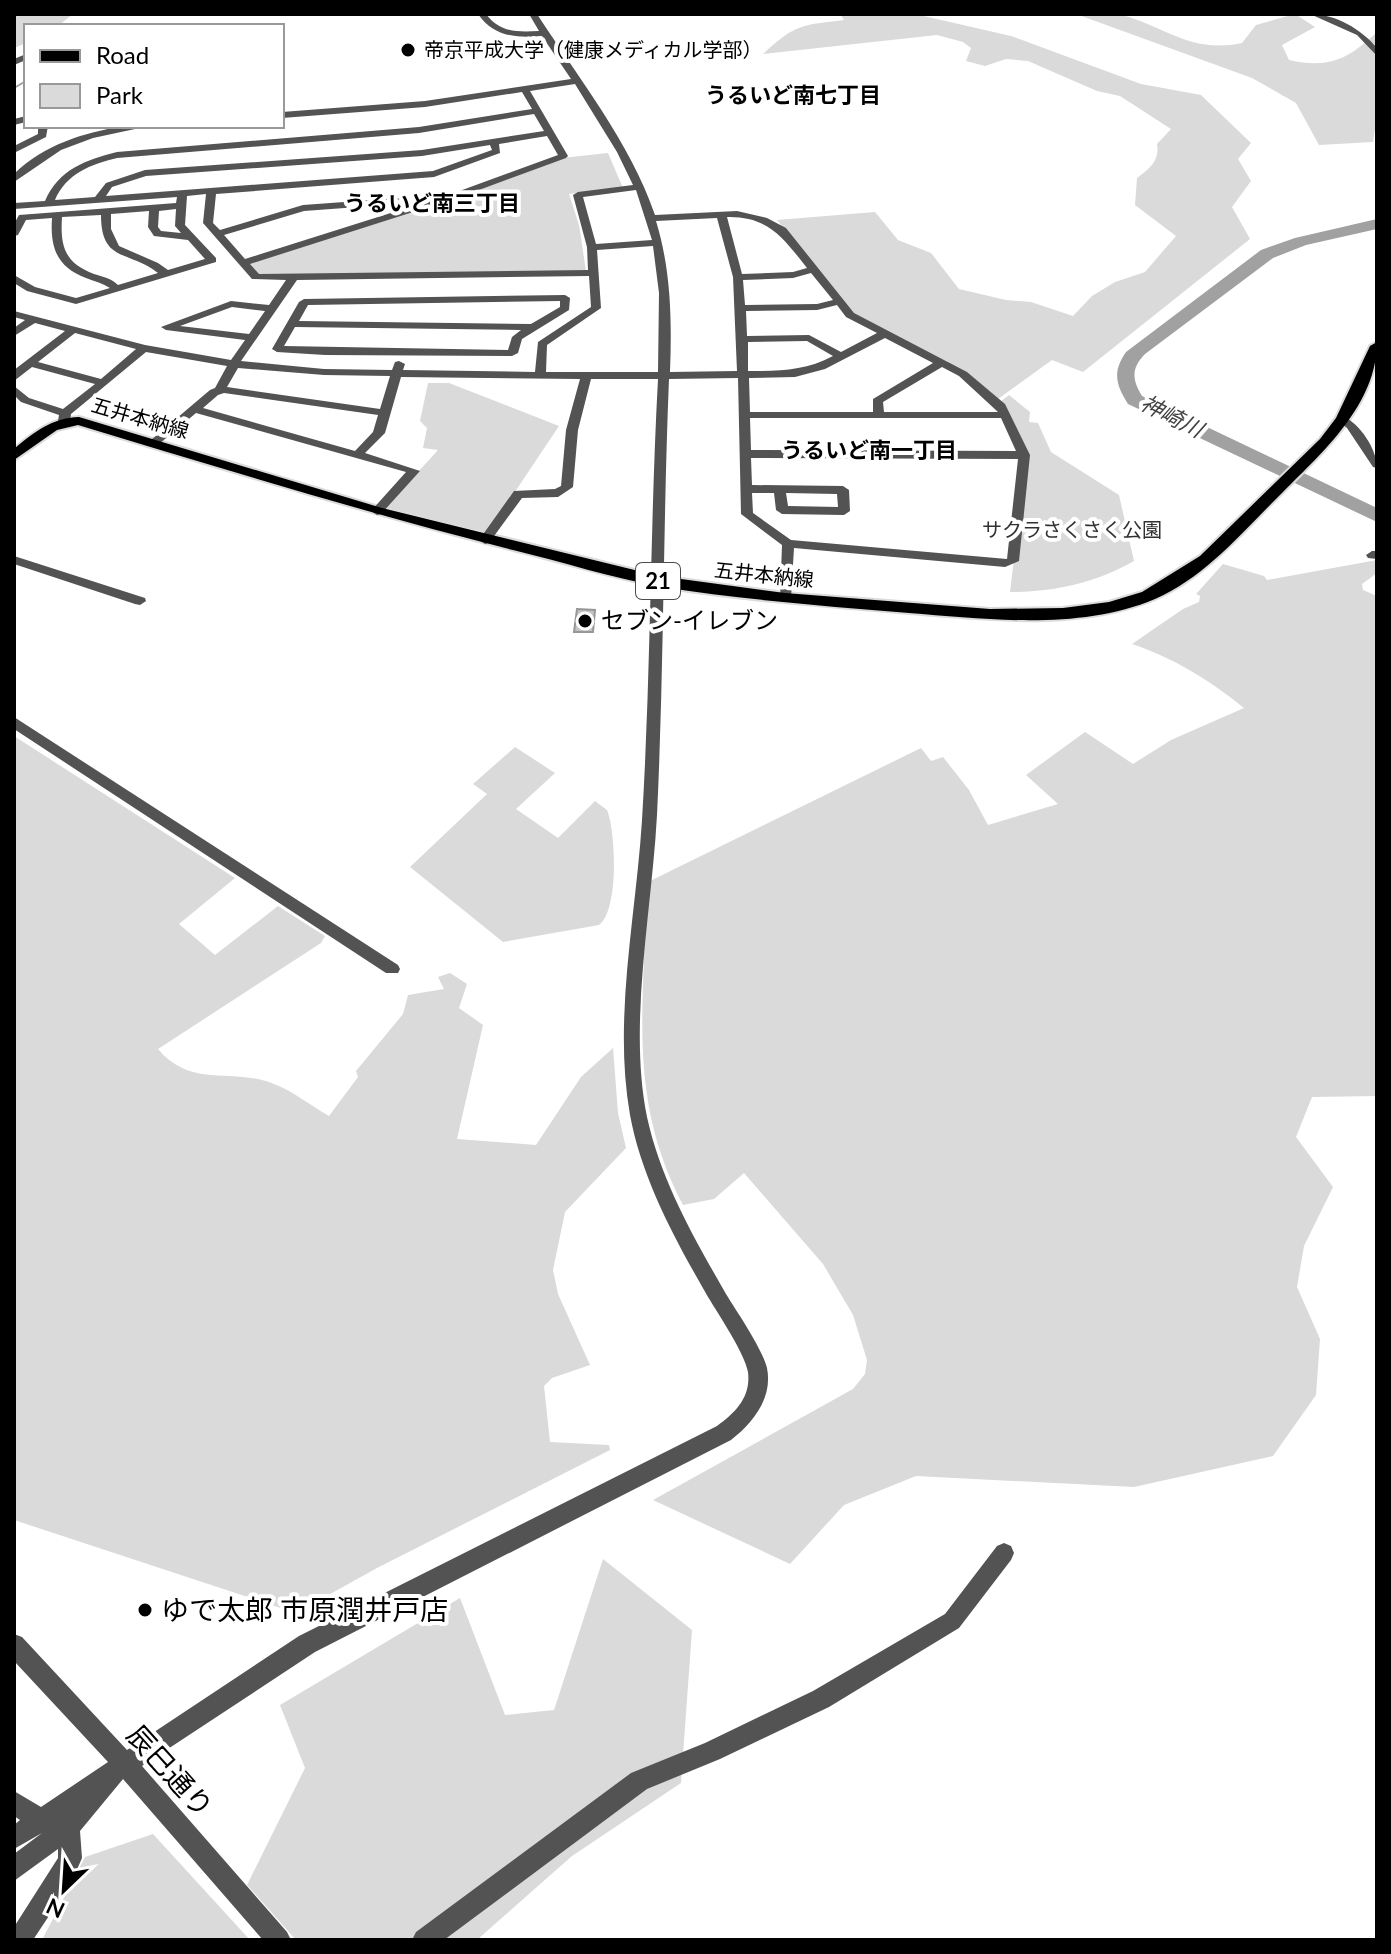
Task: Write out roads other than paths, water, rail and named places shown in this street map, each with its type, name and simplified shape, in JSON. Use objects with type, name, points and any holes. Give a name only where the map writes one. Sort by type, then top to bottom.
[{"type":"main road","name":"五井本納線","points":[[14,456],[65,417],[377,511],[659,581],[785,598],[990,614],[1063,613],[1110,607],[1161,591],[1193,570],[1288,481],[1343,419],[1377,346]]},
{"type":"street","points":[[482,14],[488,24],[508,34],[544,33]]},
{"type":"street","points":[[14,1838],[38,1819],[307,1644],[724,1433],[744,1419],[755,1403],[759,1386],[757,1367],[661,1190],[639,1116],[634,1080],[635,975],[646,872],[659,581],[665,307],[658,243],[640,187],[603,117],[533,14]]},
{"type":"street","points":[[1314,14],[1360,33],[1377,53]]},
{"type":"street","points":[[284,115],[425,104],[577,81]]},
{"type":"street","points":[[242,263],[410,210],[563,156],[525,90]]},
{"type":"street","points":[[49,203],[53,191],[64,178],[101,159],[135,152],[392,132],[537,111]]},
{"type":"street","points":[[14,150],[43,135],[43,128]]},
{"type":"street","points":[[72,128],[84,137]]},
{"type":"street","points":[[14,179],[39,157],[84,137],[133,128]]},
{"type":"street","points":[[261,141],[262,128]]},
{"type":"street","points":[[392,132],[394,154]]},
{"type":"street","points":[[98,200],[109,185],[132,175],[394,154],[550,133]]},
{"type":"street","points":[[14,206],[434,174],[497,151],[493,141]]},
{"type":"street","points":[[211,146],[211,168]]},
{"type":"street","points":[[300,162],[300,184]]},
{"type":"street","points":[[396,178],[399,201],[410,210]]},
{"type":"street","points":[[540,375],[542,344],[596,308],[592,247],[578,195],[640,187]]},
{"type":"street","points":[[211,190],[208,223],[256,277],[594,273]]},
{"type":"street","points":[[14,278],[31,289],[76,301],[212,260],[187,237],[180,226],[182,193]]},
{"type":"street","points":[[218,234],[303,208],[399,201]]},
{"type":"street","points":[[14,233],[23,217],[181,206]]},
{"type":"street","points":[[154,207],[153,227],[158,234],[187,237]]},
{"type":"street","points":[[106,211],[104,236],[110,244],[121,252],[154,262],[166,274]]},
{"type":"street","points":[[57,214],[54,245],[62,259],[79,272],[112,282],[116,289]]},
{"type":"street","points":[[649,218],[721,214],[763,220],[782,230],[850,315],[963,374],[1001,406],[1024,455],[1014,558],[1010,562],[788,544],[747,514],[741,308],[738,277],[721,214]]},
{"type":"street","points":[[592,247],[658,243]]},
{"type":"street","points":[[738,277],[793,275],[812,270]]},
{"type":"street","points":[[155,442],[219,391],[294,276]]},
{"type":"street","points":[[411,300],[417,276]]},
{"type":"street","points":[[565,298],[565,308],[517,337],[512,353],[277,349],[304,302],[411,300],[565,298]]},
{"type":"street","points":[[741,308],[817,307],[838,302]]},
{"type":"street","points":[[251,338],[166,327],[231,304],[272,308]]},
{"type":"street","points":[[14,314],[144,348],[234,364],[324,372],[396,374],[742,376],[808,372],[884,334]]},
{"type":"street","points":[[14,333],[32,320]]},
{"type":"street","points":[[291,324],[533,327]]},
{"type":"street","points":[[14,378],[73,330]]},
{"type":"street","points":[[742,339],[809,338],[842,357]]},
{"type":"street","points":[[14,389],[25,400],[65,417],[144,348]]},
{"type":"street","points":[[357,455],[379,433],[402,352]]},
{"type":"street","points":[[30,363],[103,383]]},
{"type":"street","points":[[879,415],[877,401],[941,363]]},
{"type":"street","points":[[485,540],[518,494],[558,493],[567,487],[572,430],[586,376]]},
{"type":"street","points":[[219,391],[385,413]]},
{"type":"street","points":[[195,409],[414,471],[377,511]]},
{"type":"street","points":[[744,415],[1004,415]]},
{"type":"street","points":[[1343,419],[1377,464]]},
{"type":"street","points":[[746,454],[1024,455]]},
{"type":"street","points":[[747,489],[780,489],[843,490],[844,511],[782,510],[780,489]]},
{"type":"street","points":[[785,598],[788,544]]},
{"type":"street","points":[[14,560],[140,601]]},
{"type":"street","points":[[14,722],[392,969]]},
{"type":"street","points":[[424,1940],[639,1781],[712,1751],[821,1699],[952,1621],[1004,1553]]},
{"type":"street","name":"辰巳通り","points":[[14,1645],[125,1764],[270,1937]]},
{"type":"street","points":[[14,1869],[68,1827],[125,1764]]},
{"type":"street","points":[[14,1802],[38,1819]]},
{"type":"street","points":[[19,1940],[64,1873],[70,1858],[68,1827]]},
{"type":"waterway","points":[[14,88],[24,82]]},
{"type":"waterway","name":"神崎川","points":[[1377,224],[1301,241],[1267,254],[1139,350],[1128,362],[1125,374],[1127,386],[1135,400],[1377,516]]},
{"type":"place","name":"帝京平成大学（健康メディカル学部）","points":[[408,50]]},
{"type":"place","name":"セブン-イレブン","points":[[585,621]]},
{"type":"place","name":"ゆで太郎 市原潤井戸店","points":[[145,1610]]},
{"type":"district","name":"うるいど南七丁目","points":[[793,95]]},
{"type":"district","name":"うるいど南三丁目","points":[[432,203]]},
{"type":"district","name":"うるいど南一丁目","points":[[869,450]]},
{"type":"park label","name":"サクラさくさく公園","points":[[1072,530]]}]
